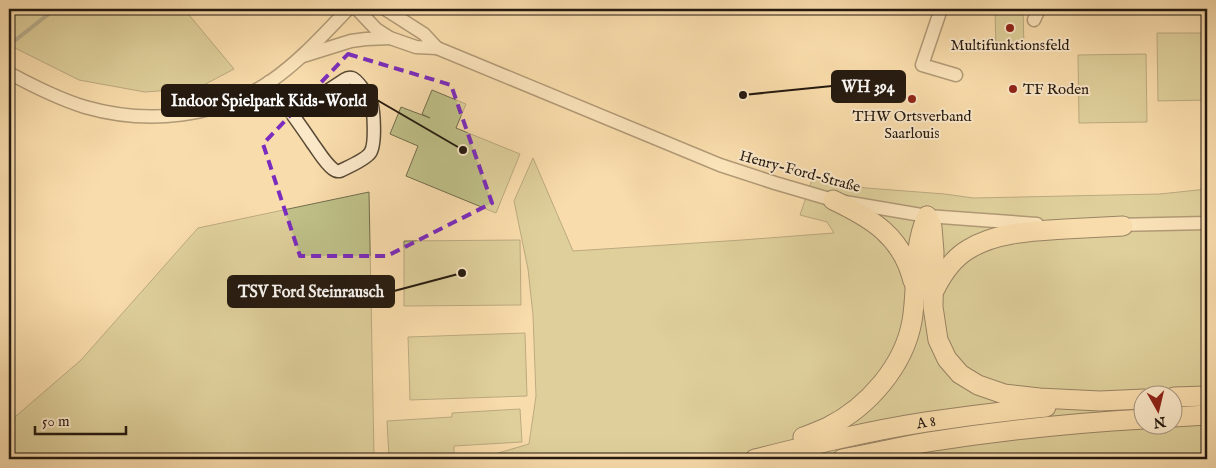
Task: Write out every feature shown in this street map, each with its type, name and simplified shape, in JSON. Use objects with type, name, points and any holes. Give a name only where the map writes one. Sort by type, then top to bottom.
[{"type":"highway","points":[[833,200],[872,221],[900,248],[910,266],[915,287]]},
{"type":"highway","points":[[749,459],[827,427],[850,413],[874,393],[893,368],[906,342],[912,321],[918,248],[922,228],[927,216]]},
{"type":"highway","points":[[927,216],[932,227],[934,314],[938,340],[947,359],[960,374],[978,385],[1004,394],[1100,402]]},
{"type":"highway","points":[[934,290],[940,277],[952,262],[968,249],[986,240],[1029,231],[1123,226]]},
{"type":"highway","points":[[1184,397],[1207,396]]},
{"type":"highway","name":"A 8","points":[[755,459],[827,441],[924,422],[1007,411],[1134,400]]},
{"type":"highway","points":[[1184,417],[1207,416]]},
{"type":"highway","name":"A 8","points":[[842,459],[926,443],[1009,431],[1134,420]]},
{"type":"street","points":[[9,73],[54,95],[110,113],[156,117],[181,116],[206,111],[232,102],[269,82],[286,69],[348,9]]},
{"type":"street","name":"Henry-Ford-Straße","points":[[357,9],[376,29],[390,38],[416,47],[437,48],[720,165],[775,184],[833,200],[927,216],[1020,223],[1123,226],[1207,223]]},
{"type":"street","name":"Henry-Ford-Straße","points":[[385,9],[424,34],[437,48]]},
{"type":"street","points":[[941,9],[922,65],[956,76]]},
{"type":"street","points":[[300,56],[351,41],[390,38]]},
{"type":"street","points":[[269,82],[329,166],[336,171],[340,171],[364,158],[372,150],[373,119],[371,104],[352,78],[344,80],[292,114]]},
{"type":"highlighted area","points":[[348,54],[451,85],[492,203],[387,256],[300,256],[263,144]]},
{"type":"green space","points":[[9,9],[184,9],[234,69],[198,88],[145,92],[79,80],[9,45]]},
{"type":"green space","name":"Multifunktionsfeld","points":[[1023,9],[1024,47],[996,48],[995,10]]},
{"type":"green space","points":[[1157,33],[1207,33],[1207,100],[1158,101]]},
{"type":"green space","points":[[1146,54],[1147,122],[1079,123],[1078,55]]},
{"type":"green space","points":[[432,90],[466,104],[456,128],[520,154],[496,213],[406,176],[418,146],[390,134],[401,107],[430,118],[422,114]]},
{"type":"green space","points":[[533,158],[573,251],[834,233],[827,222],[800,215],[813,177],[866,188],[973,198],[1160,194],[1207,189],[1207,459],[478,459],[529,444],[536,396],[533,315],[528,269],[514,201]]},
{"type":"green space","points":[[369,192],[375,459],[9,459],[9,422],[81,360],[198,228]]},
{"type":"green space","points":[[520,240],[521,305],[404,306],[404,241]]},
{"type":"green space","points":[[525,333],[527,396],[410,400],[408,337]]},
{"type":"green space","points":[[520,409],[522,442],[454,446],[454,454],[389,457],[387,421],[452,417],[452,413]]},
{"type":"waterway","points":[[13,42],[55,9]]},
{"type":"place","name":"Multifunktionsfeld","points":[[1010,28]]},
{"type":"place","name":"TF Roden","points":[[1013,89]]},
{"type":"place","name":"WH 394","points":[[743,95]]},
{"type":"place","name":"THW Ortsverband Saarlouis","points":[[912,99]]},
{"type":"place","name":"Indoor Spielpark Kids-World","points":[[463,150]]},
{"type":"place","name":"TSV Ford Steinrausch","points":[[462,273]]}]
